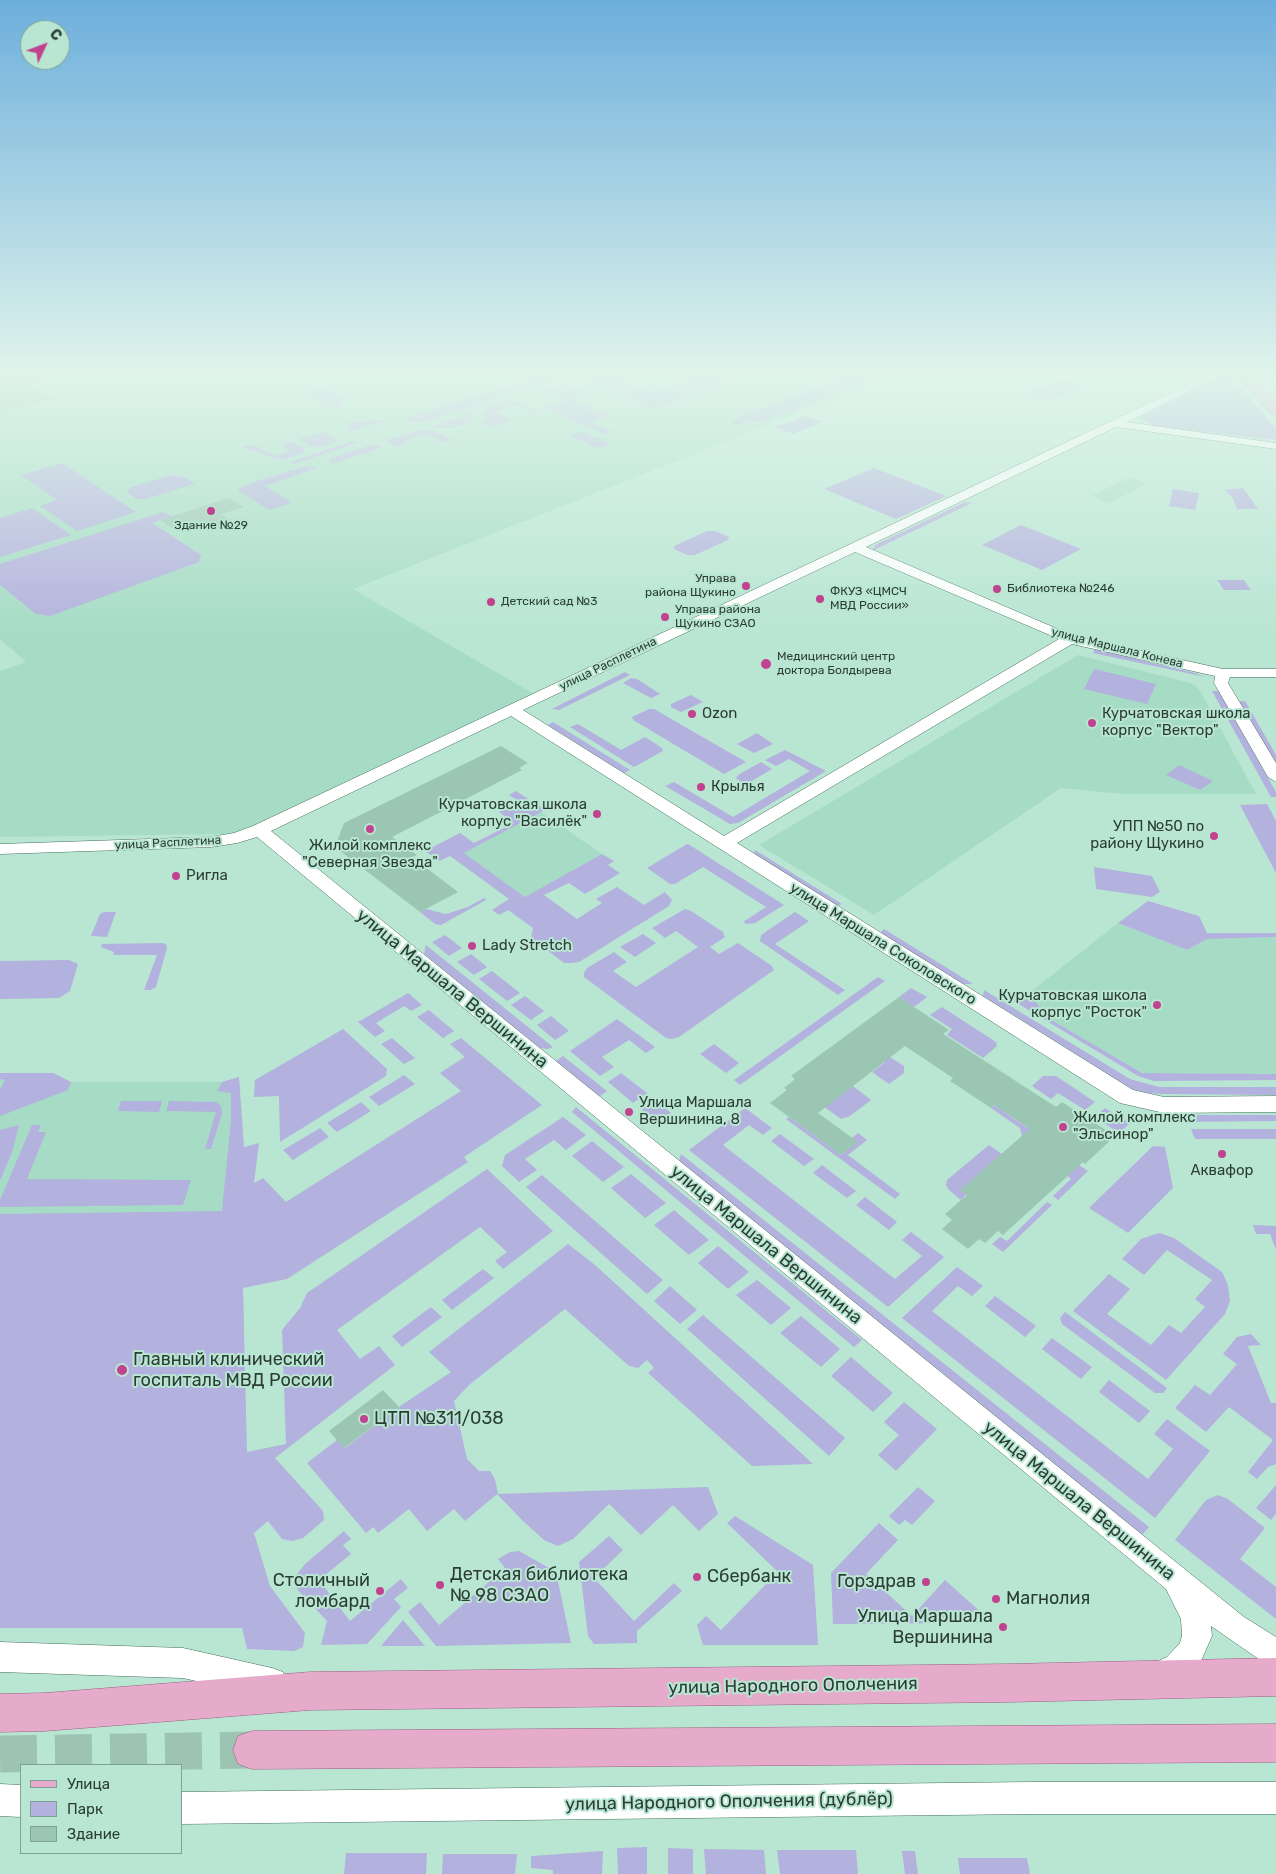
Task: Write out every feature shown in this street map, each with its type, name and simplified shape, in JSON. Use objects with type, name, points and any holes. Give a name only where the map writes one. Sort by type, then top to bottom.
[{"type":"main road","name":"улица Народного Ополчения","points":[[0,1713],[45,1712],[310,1691],[1009,1683],[1276,1677]]},
{"type":"main road","points":[[252,1750],[1276,1743]]},
{"type":"street","name":"улица Расплетина","points":[[0,849],[211,842],[237,838],[259,830],[1039,460]]},
{"type":"street","name":"улица Маршала Конева","points":[[855,547],[1070,638],[1223,673],[1276,673]]},
{"type":"street","points":[[723,844],[1070,638]]},
{"type":"street","points":[[1223,673],[1221,683],[1276,777]]},
{"type":"street","name":"улица Маршала Соколовского","points":[[512,710],[1127,1097],[1164,1105],[1276,1104]]},
{"type":"street","name":"улица Маршала Вершинина","points":[[259,830],[1234,1628],[1276,1654]]},
{"type":"street","points":[[1149,1680],[1177,1667],[1190,1653],[1197,1636],[1195,1616],[1171,1576]]},
{"type":"street","points":[[0,1657],[47,1657],[183,1663],[310,1691]]},
{"type":"street","name":"улица Народного Ополчения (дублёр)","points":[[182,1808],[1032,1798],[1276,1798]]},
{"type":"street","points":[[0,1800],[20,1801]]},
{"type":"shaded area","points":[[0,460],[678,460],[353,589],[534,694],[274,820],[231,834],[0,837],[0,671],[26,662],[0,639]]},
{"type":"shaded area","points":[[1130,477],[1147,484],[1109,503],[1091,496]]},
{"type":"shaded area","points":[[1078,655],[1191,683],[1199,689],[1256,794],[1122,794],[1061,788],[874,915],[759,845]]},
{"type":"shaded area","points":[[541,812],[602,854],[525,897],[464,853]]},
{"type":"shaded area","name":"Курчатовская школа корпус \"Росток\"","points":[[1118,923],[1187,950],[1207,939],[1276,937],[1276,1074],[1142,1073],[1048,1018],[1029,993]]},
{"type":"shaded area","name":"Главный клинический госпиталь МВД России","points":[[0,1073],[53,1073],[71,1082],[222,1082],[239,1077],[246,1452],[0,1628]]},
{"type":"green space","points":[[295,460],[305,460],[294,464],[290,462]]},
{"type":"green space","points":[[330,460],[343,460],[332,464]]},
{"type":"green space","points":[[62,463],[136,512],[77,531],[40,506],[57,500],[21,475]]},
{"type":"green space","points":[[307,466],[318,468],[265,486],[292,503],[270,510],[237,490],[254,482]]},
{"type":"green space","points":[[874,468],[946,496],[896,519],[824,489]]},
{"type":"green space","points":[[172,475],[186,478],[195,484],[145,499],[136,499],[127,491],[131,487]]},
{"type":"green space","points":[[1243,488],[1258,509],[1237,509],[1233,498],[1224,490]]},
{"type":"green space","points":[[1173,489],[1199,493],[1195,510],[1169,506]]},
{"type":"green space","points":[[965,502],[972,503],[874,550],[873,548],[877,544]]},
{"type":"green space","points":[[32,508],[71,535],[0,557],[0,518]]},
{"type":"green space","points":[[163,512],[172,516],[152,523],[201,555],[199,562],[50,616],[36,614],[0,585],[0,564]]},
{"type":"green space","points":[[1021,525],[1081,549],[1042,570],[982,545]]},
{"type":"green space","points":[[707,531],[715,531],[729,537],[728,540],[695,555],[687,555],[674,549],[674,546]]},
{"type":"green space","points":[[1217,580],[1244,580],[1251,590],[1224,590]]},
{"type":"green space","points":[[1095,649],[1195,673],[1206,677],[1093,653]]},
{"type":"green space","points":[[1094,669],[1156,684],[1147,704],[1084,689]]},
{"type":"green space","points":[[625,672],[630,675],[559,710],[552,709]]},
{"type":"green space","points":[[631,678],[637,679],[660,694],[651,698],[623,683]]},
{"type":"green space","points":[[1212,691],[1219,691],[1276,792],[1276,797],[1271,797]]},
{"type":"green space","points":[[691,695],[703,702],[681,712],[671,707],[671,704]]},
{"type":"green space","points":[[1239,701],[1245,701],[1276,755],[1276,765]]},
{"type":"green space","points":[[649,709],[654,709],[746,762],[724,774],[633,720],[632,717]]},
{"type":"green space","points":[[553,722],[630,770],[624,773],[548,725]]},
{"type":"green space","points":[[578,724],[621,750],[645,737],[662,748],[663,751],[634,767],[570,727]]},
{"type":"green space","points":[[757,733],[773,744],[754,753],[737,744]]},
{"type":"green space","points":[[785,750],[826,771],[738,823],[730,824],[665,786],[674,782],[733,817],[810,771],[789,759],[776,766],[765,760]]},
{"type":"green space","points":[[761,762],[772,769],[745,785],[736,778],[738,775]]},
{"type":"green space","points":[[1179,765],[1213,781],[1200,790],[1166,775]]},
{"type":"green space","points":[[516,791],[545,810],[464,853],[525,897],[602,854],[614,861],[608,865],[620,873],[585,894],[569,883],[544,895],[577,919],[602,903],[596,899],[617,887],[644,905],[665,892],[672,900],[669,906],[579,962],[572,963],[564,963],[531,938],[533,928],[508,910],[499,915],[492,910],[509,899],[450,856],[439,861],[425,851],[460,833],[474,843],[514,823],[499,812],[519,801],[509,795]]},
{"type":"green space","points":[[1267,804],[1276,821],[1276,873],[1240,805]]},
{"type":"green space","points":[[687,844],[784,905],[755,923],[747,924],[743,922],[766,907],[703,867],[675,884],[670,884],[647,868]]},
{"type":"green space","points":[[755,850],[842,904],[836,906],[757,857],[754,853]]},
{"type":"green space","points":[[1094,867],[1152,876],[1160,892],[1152,897],[1096,889]]},
{"type":"green space","points":[[484,898],[486,900],[441,925],[435,924],[420,912],[426,909],[446,914],[468,907]]},
{"type":"green space","points":[[1148,901],[1199,916],[1207,933],[1276,933],[1276,937],[1207,939],[1187,950],[1118,923]]},
{"type":"green space","points":[[685,909],[723,932],[725,937],[710,947],[719,954],[738,943],[772,966],[774,970],[679,1037],[672,1039],[666,1038],[584,977],[584,973],[587,968],[614,952],[627,962],[613,971],[636,987],[698,947],[676,931],[665,938],[652,928]]},
{"type":"green space","points":[[116,912],[107,937],[91,936],[100,914]]},
{"type":"green space","points":[[795,912],[809,921],[775,944],[845,990],[838,995],[760,941],[761,935]]},
{"type":"green space","points":[[884,929],[973,984],[963,984],[880,933]]},
{"type":"green space","points":[[643,934],[656,943],[635,957],[620,947]]},
{"type":"green space","points":[[445,935],[462,948],[449,956],[432,942]]},
{"type":"green space","points":[[102,944],[166,944],[167,948],[156,987],[151,990],[144,990],[157,955],[113,955],[114,952],[101,947]]},
{"type":"green space","points":[[426,945],[553,1047],[548,1049],[540,1048],[424,954]]},
{"type":"green space","points":[[471,954],[487,967],[474,975],[457,962]]},
{"type":"green space","points":[[69,960],[78,964],[70,991],[59,998],[0,999],[0,961]]},
{"type":"green space","points":[[492,971],[520,993],[507,1001],[479,979]]},
{"type":"green space","points":[[878,977],[885,981],[740,1085],[734,1080]]},
{"type":"green space","points":[[911,988],[927,997],[914,1007],[899,997]]},
{"type":"green space","points":[[984,990],[1130,1079],[1159,1087],[1276,1087],[1276,1095],[1163,1094],[1132,1089],[983,996]]},
{"type":"green space","points":[[1005,991],[1019,1000],[1029,993],[1048,1018],[1142,1073],[1276,1074],[1276,1080],[1154,1081],[1138,1076],[1002,994]]},
{"type":"green space","points":[[408,993],[422,1005],[411,1011],[404,1006],[376,1023],[385,1031],[375,1037],[358,1022]]},
{"type":"green space","points":[[525,996],[544,1011],[531,1020],[511,1005]]},
{"type":"green space","points":[[942,1007],[996,1042],[997,1046],[983,1058],[947,1035],[952,1029],[930,1015]]},
{"type":"green space","points":[[429,1010],[454,1031],[443,1038],[417,1017]]},
{"type":"green space","points":[[551,1016],[569,1031],[555,1040],[537,1025]]},
{"type":"green space","points":[[617,1019],[655,1047],[646,1053],[629,1040],[602,1057],[614,1067],[600,1076],[570,1051]]},
{"type":"green space","points":[[343,1029],[387,1069],[386,1076],[280,1142],[279,1096],[254,1097],[255,1080]]},
{"type":"green space","points":[[392,1038],[415,1058],[404,1064],[381,1044]]},
{"type":"green space","name":"Главный клинический госпиталь МВД России","points":[[461,1038],[542,1105],[464,1157],[468,1162],[287,1279],[243,1288],[247,1452],[286,1444],[282,1330],[300,1308],[307,1293],[487,1169],[553,1231],[503,1269],[495,1261],[507,1252],[480,1227],[337,1330],[360,1359],[379,1346],[395,1365],[275,1458],[323,1511],[324,1520],[303,1538],[292,1541],[282,1539],[268,1521],[254,1533],[270,1586],[305,1633],[303,1647],[294,1651],[247,1649],[242,1628],[0,1628],[0,1214],[222,1211],[231,1120],[231,1093],[217,1091],[222,1082],[239,1077],[244,1147],[259,1143],[254,1183],[263,1178],[286,1202],[461,1091],[440,1073],[465,1057],[450,1044]]},
{"type":"green space","points":[[714,1044],[739,1063],[726,1073],[700,1054]]},
{"type":"green space","points":[[885,1054],[904,1066],[904,1073],[889,1084],[872,1072],[884,1063]]},
{"type":"green space","points":[[563,1056],[607,1091],[599,1097],[556,1061]]},
{"type":"green space","points":[[0,1073],[53,1073],[71,1082],[68,1090],[0,1116],[0,1089],[5,1080],[0,1079]]},
{"type":"green space","points":[[621,1073],[647,1093],[633,1103],[608,1082]]},
{"type":"green space","points":[[404,1075],[415,1084],[379,1106],[369,1097]]},
{"type":"green space","points":[[1043,1076],[1056,1076],[1095,1102],[1085,1110],[1058,1093],[1051,1099],[1032,1086]]},
{"type":"green space","points":[[853,1086],[871,1100],[850,1116],[841,1119],[819,1103],[824,1099],[830,1103]]},
{"type":"green space","points":[[653,1098],[671,1113],[658,1122],[640,1108]]},
{"type":"green space","points":[[121,1101],[162,1101],[159,1112],[118,1111]]},
{"type":"green space","points":[[169,1101],[216,1102],[221,1106],[222,1114],[211,1149],[205,1149],[216,1112],[166,1111]]},
{"type":"green space","points":[[361,1102],[371,1111],[337,1132],[327,1123]]},
{"type":"green space","points":[[994,1105],[1047,1141],[1013,1144],[1022,1136],[1020,1128],[991,1108]]},
{"type":"green space","points":[[576,1107],[862,1340],[854,1347],[572,1112]]},
{"type":"green space","points":[[745,1108],[772,1128],[763,1135],[749,1125],[723,1145],[895,1279],[922,1256],[902,1240],[911,1232],[944,1257],[888,1307],[689,1150]]},
{"type":"green space","points":[[1105,1108],[1130,1123],[1119,1133],[1095,1117]]},
{"type":"green space","points":[[1190,1115],[1276,1115],[1276,1121],[1181,1122],[1183,1118]]},
{"type":"green space","points":[[563,1117],[586,1135],[566,1150],[554,1140],[525,1159],[537,1170],[519,1182],[502,1166],[505,1155]]},
{"type":"green space","points":[[789,1117],[841,1155],[857,1142],[852,1138],[858,1133],[867,1140],[848,1155],[900,1194],[895,1199],[786,1119]]},
{"type":"green space","points":[[19,1125],[12,1152],[0,1181],[0,1130]]},
{"type":"green space","points":[[32,1125],[41,1125],[38,1132],[46,1132],[27,1179],[191,1180],[183,1205],[0,1207],[0,1200]]},
{"type":"green space","points":[[320,1128],[329,1137],[293,1160],[283,1150]]},
{"type":"green space","points":[[1191,1129],[1276,1129],[1276,1139],[1195,1139]]},
{"type":"green space","points":[[780,1134],[814,1159],[804,1166],[771,1141]]},
{"type":"green space","points":[[592,1141],[624,1167],[603,1182],[572,1156]]},
{"type":"green space","points":[[989,1145],[1002,1154],[961,1200],[949,1190],[946,1185],[947,1180]]},
{"type":"green space","points":[[1153,1146],[1165,1147],[1173,1188],[1128,1233],[1089,1208]]},
{"type":"green space","points":[[681,1154],[1149,1527],[1141,1536],[679,1161]]},
{"type":"green space","points":[[1077,1164],[1088,1171],[1058,1200],[1053,1196],[1071,1179],[1066,1175]]},
{"type":"green space","points":[[822,1165],[856,1191],[847,1198],[813,1173]]},
{"type":"green space","points":[[631,1174],[666,1203],[645,1218],[611,1188]]},
{"type":"green space","points":[[542,1175],[663,1280],[647,1294],[526,1187]]},
{"type":"green space","points":[[865,1197],[897,1222],[889,1230],[856,1205]]},
{"type":"green space","points":[[1047,1202],[1052,1205],[1003,1252],[992,1244],[1000,1237],[1007,1241]]},
{"type":"green space","points":[[674,1210],[709,1240],[689,1255],[654,1225]]},
{"type":"green space","points":[[1253,1225],[1276,1226],[1276,1250],[1270,1234],[1256,1234]]},
{"type":"green space","points":[[1159,1233],[1174,1238],[1222,1272],[1228,1285],[1230,1301],[1225,1314],[1166,1380],[1073,1311],[1109,1274],[1130,1289],[1107,1314],[1151,1345],[1169,1325],[1181,1333],[1205,1307],[1195,1299],[1212,1280],[1167,1250],[1144,1275],[1122,1259],[1141,1239]]},
{"type":"green space","points":[[568,1244],[595,1265],[813,1464],[752,1466],[648,1373],[654,1368],[647,1360],[638,1368],[629,1366],[565,1309],[469,1385],[454,1401],[467,1459],[479,1471],[490,1471],[495,1479],[498,1494],[708,1487],[718,1514],[699,1531],[673,1505],[641,1535],[609,1504],[573,1539],[558,1546],[544,1540],[497,1494],[465,1521],[454,1509],[427,1531],[409,1509],[378,1533],[373,1527],[366,1533],[307,1463],[337,1440],[345,1448],[399,1407],[451,1372],[429,1352]]},
{"type":"green space","points":[[718,1246],[749,1272],[728,1289],[698,1263]]},
{"type":"green space","points":[[957,1267],[983,1286],[972,1296],[958,1286],[932,1311],[1148,1479],[1173,1449],[1154,1434],[1167,1419],[1210,1451],[1155,1518],[902,1318]]},
{"type":"green space","points":[[483,1269],[494,1278],[452,1310],[442,1300]]},
{"type":"green space","points":[[757,1280],[791,1308],[771,1325],[736,1295]]},
{"type":"green space","points":[[670,1286],[697,1310],[680,1324],[654,1301]]},
{"type":"green space","points":[[995,1296],[1036,1326],[1025,1337],[985,1306]]},
{"type":"green space","points":[[431,1307],[442,1317],[402,1347],[392,1336]]},
{"type":"green space","points":[[1065,1312],[1167,1388],[1163,1393],[1155,1393],[1062,1324],[1060,1318]]},
{"type":"green space","points":[[703,1315],[845,1438],[829,1456],[687,1329]]},
{"type":"green space","points":[[801,1316],[840,1349],[821,1367],[780,1333]]},
{"type":"green space","points":[[1251,1334],[1261,1345],[1248,1346],[1271,1403],[1276,1403],[1276,1464],[1268,1467],[1257,1479],[1248,1472],[1273,1440],[1229,1407],[1206,1432],[1175,1408],[1195,1385],[1210,1395],[1237,1364],[1223,1354],[1237,1337]]},
{"type":"green space","points":[[1052,1338],[1092,1367],[1081,1379],[1042,1349]]},
{"type":"green space","points":[[851,1357],[893,1393],[873,1412],[831,1376]]},
{"type":"green space","points":[[1109,1380],[1150,1411],[1139,1423],[1099,1392]]},
{"type":"green space","points":[[904,1402],[937,1429],[896,1471],[878,1455],[899,1435],[884,1422]]},
{"type":"green space","points":[[1276,1485],[1276,1514],[1271,1520],[1256,1508]]},
{"type":"green space","points":[[918,1487],[935,1501],[912,1525],[905,1520],[899,1525],[889,1516]]},
{"type":"green space","points":[[1218,1495],[1228,1499],[1265,1528],[1240,1559],[1276,1587],[1276,1619],[1175,1540],[1206,1500]]},
{"type":"green space","points":[[735,1516],[813,1565],[818,1645],[703,1645],[697,1625],[706,1616],[721,1630],[778,1572],[727,1523]]},
{"type":"green space","points":[[879,1523],[898,1540],[866,1574],[912,1616],[945,1580],[984,1615],[978,1623],[833,1624],[831,1573]]},
{"type":"green space","points":[[344,1531],[351,1539],[343,1545],[351,1554],[319,1580],[350,1621],[401,1579],[408,1588],[394,1599],[401,1607],[367,1644],[321,1645],[327,1621],[297,1589],[297,1574],[305,1564]]},
{"type":"green space","points":[[609,1536],[623,1550],[594,1578],[634,1621],[674,1583],[682,1591],[637,1631],[637,1643],[594,1644],[588,1636],[579,1562]]},
{"type":"green space","points":[[519,1551],[556,1572],[571,1643],[436,1646],[408,1612],[420,1602],[439,1625],[505,1568],[498,1559],[510,1552]]},
{"type":"green space","points":[[403,1620],[425,1646],[381,1646]]},
{"type":"green space","points":[[647,1847],[647,1874],[618,1874],[617,1848]]},
{"type":"green space","points":[[668,1848],[693,1849],[693,1874],[668,1874]]},
{"type":"green space","points":[[704,1849],[764,1850],[766,1874],[706,1874]]},
{"type":"green space","points":[[777,1850],[856,1850],[858,1874],[780,1874]]},
{"type":"green space","points":[[603,1851],[602,1874],[553,1874],[553,1870],[531,1868],[531,1856]]},
{"type":"green space","points":[[902,1851],[915,1851],[918,1874],[905,1874]]},
{"type":"green space","points":[[346,1853],[427,1853],[426,1874],[344,1874]]},
{"type":"green space","points":[[443,1854],[517,1854],[515,1874],[442,1874]]},
{"type":"green space","points":[[958,1858],[1027,1858],[1030,1874],[960,1874]]},
{"type":"building","name":"Здание №29","points":[[229,498],[244,507],[221,514],[234,523],[213,530],[200,522],[175,530],[160,520]]},
{"type":"building","name":"Жилой комплекс \"Северная Звезда\"","points":[[501,746],[528,763],[519,768],[522,770],[392,837],[417,855],[412,857],[458,892],[420,912],[335,847],[344,823]]},
{"type":"building","name":"Жилой комплекс \"Эльсинор\"","points":[[899,997],[949,1030],[943,1034],[1056,1107],[1062,1102],[1115,1136],[1085,1164],[1083,1162],[1003,1235],[998,1231],[985,1243],[979,1239],[968,1249],[942,1229],[952,1220],[945,1214],[967,1195],[960,1190],[1030,1129],[994,1105],[991,1108],[950,1081],[953,1078],[905,1046],[818,1113],[858,1142],[841,1155],[770,1103],[787,1090],[784,1088],[795,1079],[791,1076]]},
{"type":"building","name":"ЦТП №311/038","points":[[383,1390],[399,1407],[344,1448],[329,1431]]},
{"type":"tunnel","points":[[0,1754],[252,1750]]},
{"type":"place","name":"Здание №29","points":[[211,511]]},
{"type":"place","name":"Управа района Щукино","points":[[746,586]]},
{"type":"place","name":"Библиотека №246","points":[[997,589]]},
{"type":"place","name":"ФКУЗ «ЦМСЧ МВД России»","points":[[820,599]]},
{"type":"place","name":"Детский сад №3","points":[[491,602]]},
{"type":"place","name":"Управа района Щукино СЗАО","points":[[665,617]]},
{"type":"place","name":"Медицинский центр доктора Болдырева","points":[[766,664]]},
{"type":"place","name":"Ozon","points":[[692,714]]},
{"type":"place","name":"Курчатовская школа корпус \"Вектор\"","points":[[1092,723]]},
{"type":"place","name":"Крылья","points":[[701,787]]},
{"type":"place","name":"Курчатовская школа корпус \"Василёк\"","points":[[597,814]]},
{"type":"place","name":"Жилой комплекс \"Северная Звезда\"","points":[[370,829]]},
{"type":"place","name":"УПП №50 по району Щукино","points":[[1214,836]]},
{"type":"place","name":"Ригла","points":[[176,876]]},
{"type":"place","name":"Lady Stretch","points":[[472,946]]},
{"type":"place","name":"Курчатовская школа корпус \"Росток\"","points":[[1157,1005]]},
{"type":"place","name":"Улица Маршала Вершинина, 8","points":[[629,1112]]},
{"type":"place","name":"Жилой комплекс \"Эльсинор\"","points":[[1063,1127]]},
{"type":"place","name":"Аквафор","points":[[1222,1154]]},
{"type":"place","name":"Главный клинический госпиталь МВД России","points":[[122,1370]]},
{"type":"place","name":"ЦТП №311/038","points":[[364,1419]]},
{"type":"place","name":"Сбербанк","points":[[697,1577]]},
{"type":"place","name":"Горздрав","points":[[926,1582]]},
{"type":"place","name":"Детская библиотека № 98 СЗАО","points":[[440,1585]]},
{"type":"place","name":"Столичный ломбард","points":[[380,1591]]},
{"type":"place","name":"Магнолия","points":[[996,1599]]},
{"type":"place","name":"Улица Маршала Вершинина","points":[[1003,1627]]}]
